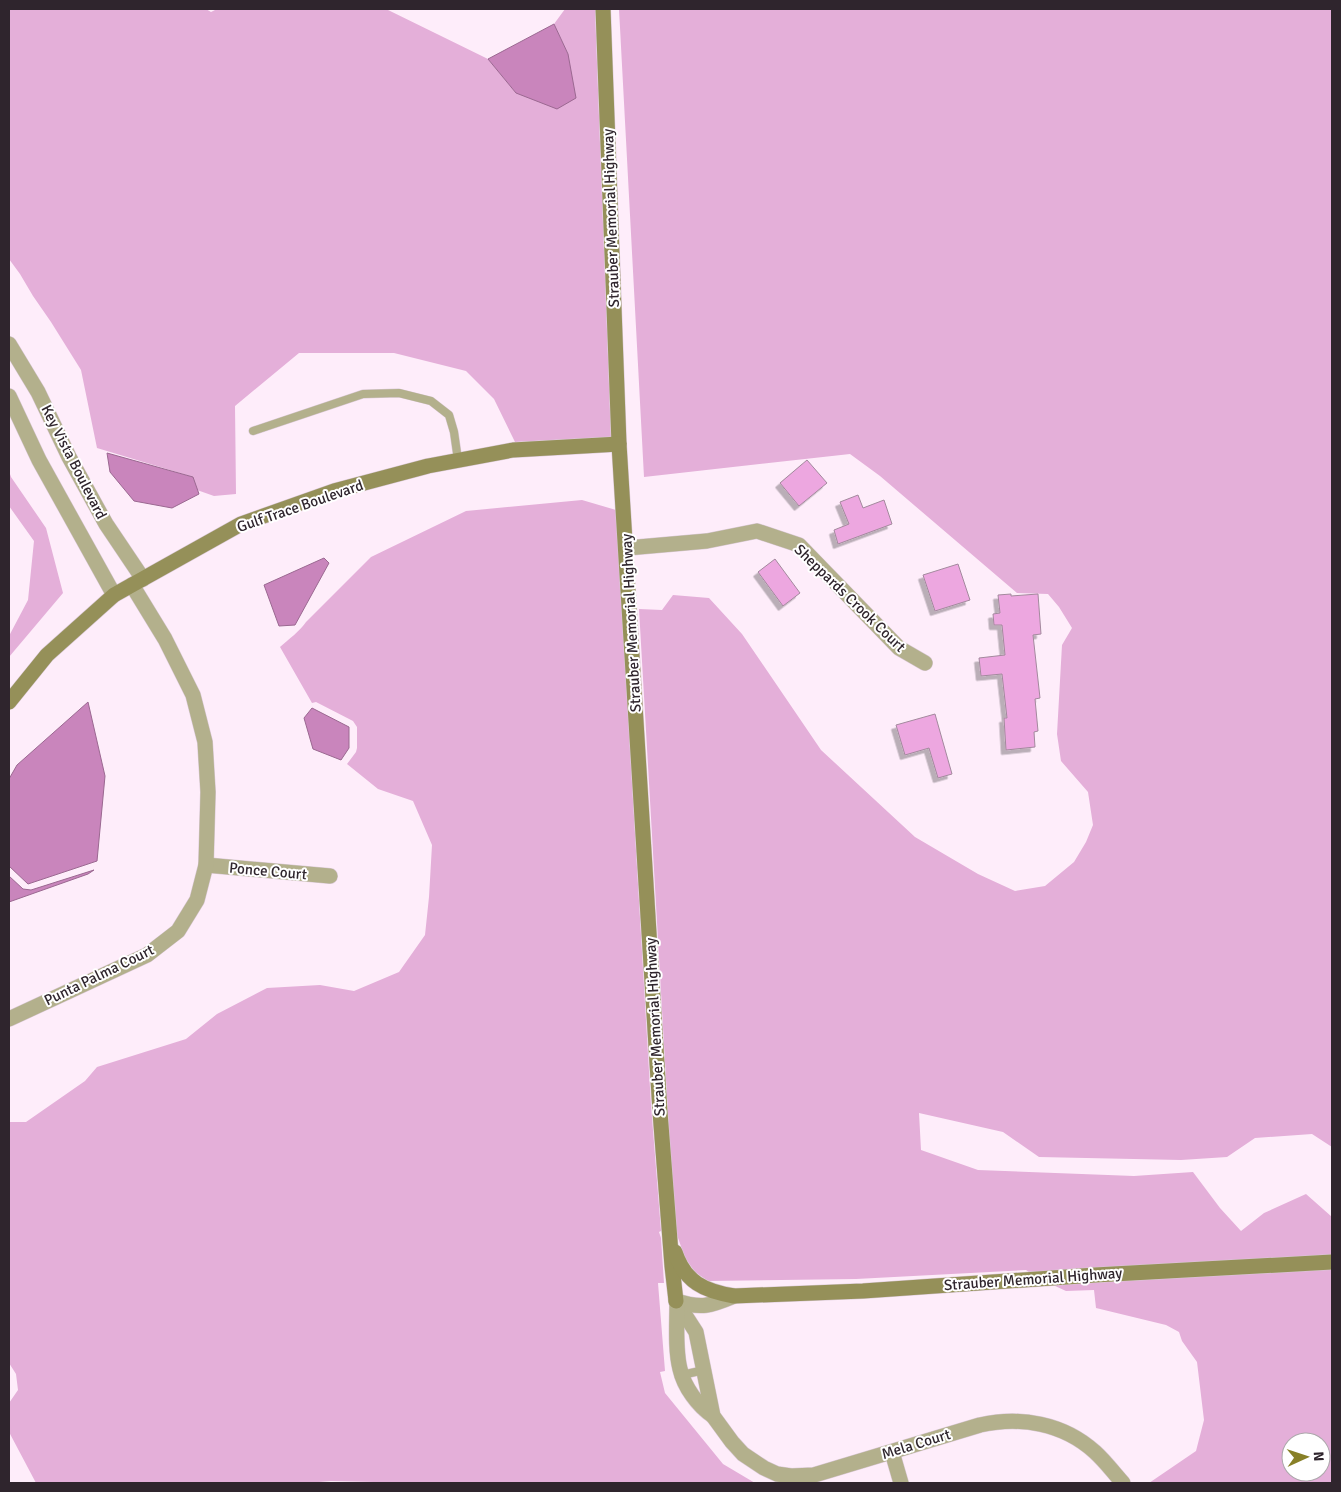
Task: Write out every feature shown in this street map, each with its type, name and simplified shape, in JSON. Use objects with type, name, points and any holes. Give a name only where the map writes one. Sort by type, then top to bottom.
[{"type":"street","name":"Strauber Memorial Highway","points":[[603,9],[620,444],[669,1236],[676,1301],[688,1305],[708,1306],[734,1296]]},
{"type":"street","name":"Key Vista Boulevard","points":[[9,344],[38,392],[69,457],[138,582]]},
{"type":"street","name":"Key Vista Boulevard","points":[[9,396],[39,460],[114,595]]},
{"type":"street","name":"Gulf Trace Boulevard","points":[[9,702],[47,655],[114,595],[241,524],[334,491],[428,466],[513,450],[620,444]]},
{"type":"street","name":"Sheppards Crook Court","points":[[627,548],[707,541],[757,531],[799,545],[899,648],[925,663]]},
{"type":"street","name":"Punta Palma Court","points":[[9,1019],[147,955],[178,932],[197,900],[206,865],[208,792],[204,742],[193,695],[138,582]]},
{"type":"street","name":"Ponce Court","points":[[206,865],[330,876]]},
{"type":"street","name":"Strauber Memorial Highway","points":[[669,1236],[678,1260],[688,1277],[718,1293],[734,1296],[863,1291],[1104,1274],[1332,1262]]},
{"type":"street","name":"Mela Court","points":[[676,1301],[696,1332],[713,1416]]},
{"type":"street","name":"Mela Court","points":[[676,1301],[678,1356],[684,1381],[697,1402],[713,1416],[743,1454],[764,1468],[778,1474],[802,1477],[814,1475],[980,1424],[1003,1421],[1033,1422],[1062,1431],[1084,1443],[1095,1452],[1123,1483]]},
{"type":"street","points":[[696,1332],[701,1316],[708,1306]]},
{"type":"street","points":[[892,1452],[901,1483]]},
{"type":"lane","points":[[253,431],[363,394],[399,393],[432,401],[449,415],[454,432],[458,460]]},
{"type":"lane","points":[[682,1375],[704,1370]]},
{"type":"shaded area","points":[[9,9],[206,9],[211,12],[217,9],[386,9],[488,59],[516,93],[568,54],[554,24],[565,9],[595,9],[611,437],[515,442],[494,399],[466,371],[394,353],[299,353],[235,406],[236,494],[214,496],[197,490],[193,477],[97,448],[81,370],[9,259]]},
{"type":"shaded area","points":[[619,9],[1332,9],[1332,1147],[1312,1134],[1255,1138],[1227,1157],[1181,1160],[1039,1157],[1003,1132],[919,1113],[921,1150],[978,1170],[1134,1176],[1193,1172],[1220,1208],[1241,1231],[1264,1213],[1306,1194],[1332,1217],[1332,1255],[1029,1272],[1026,1270],[856,1279],[708,1281],[695,1272],[685,1258],[677,1235],[669,1131],[639,609],[662,610],[673,595],[709,598],[742,634],[821,750],[915,837],[978,874],[1015,891],[1045,886],[1074,862],[1086,842],[1093,825],[1088,792],[1061,761],[1057,734],[1062,645],[1072,628],[1048,594],[1017,593],[880,476],[850,454],[644,477]]},
{"type":"shaded area","points":[[554,24],[568,54],[576,98],[557,109],[516,93],[488,59]]},
{"type":"shaded area","points":[[107,453],[193,477],[199,494],[172,508],[134,501],[110,472]]},
{"type":"shaded area","points":[[9,471],[11,477],[46,528],[63,593],[9,657],[9,636],[28,600],[34,541],[9,506]]},
{"type":"shaded area","points":[[582,500],[616,510],[651,1105],[664,1283],[658,1283],[665,1371],[660,1372],[665,1393],[723,1464],[755,1483],[417,1483],[331,1481],[307,1483],[36,1483],[9,1432],[9,1403],[18,1390],[16,1374],[9,1363],[9,1122],[26,1122],[85,1081],[97,1067],[186,1039],[217,1014],[267,988],[320,985],[354,991],[399,972],[425,935],[432,845],[413,801],[378,789],[347,764],[356,752],[357,727],[353,721],[316,702],[312,703],[280,647],[298,632],[371,557],[466,511]]},
{"type":"shaded area","points":[[324,558],[329,563],[295,625],[279,626],[264,585]]},
{"type":"shaded area","points":[[88,702],[105,776],[97,861],[28,884],[9,866],[9,779],[17,765]]},
{"type":"shaded area","points":[[312,708],[349,727],[349,748],[341,760],[313,749],[304,718]]},
{"type":"shaded area","points":[[94,870],[88,874],[9,902],[9,876],[23,889],[31,890]]},
{"type":"shaded area","points":[[1332,1269],[1332,1483],[1149,1483],[1196,1451],[1204,1420],[1197,1362],[1182,1341],[1179,1332],[1166,1325],[1096,1308],[1094,1290],[1066,1291],[1053,1285]]},
{"type":"building","points":[[807,460],[827,483],[799,506],[780,483]]},
{"type":"building","points":[[858,495],[863,508],[884,500],[892,524],[838,544],[834,530],[849,524],[840,502]]},
{"type":"building","points":[[775,559],[800,593],[783,606],[758,572]]},
{"type":"building","points":[[958,564],[970,600],[935,611],[923,575]]},
{"type":"building","points":[[1011,594],[1011,596],[1038,594],[1041,634],[1033,635],[1040,698],[1035,699],[1038,731],[1034,732],[1035,747],[1006,750],[1004,718],[1007,718],[1002,674],[981,676],[979,658],[1005,655],[1002,625],[994,625],[993,614],[1000,613],[998,595]]},
{"type":"building","points":[[935,714],[952,774],[938,778],[929,748],[905,755],[896,725]]}]
